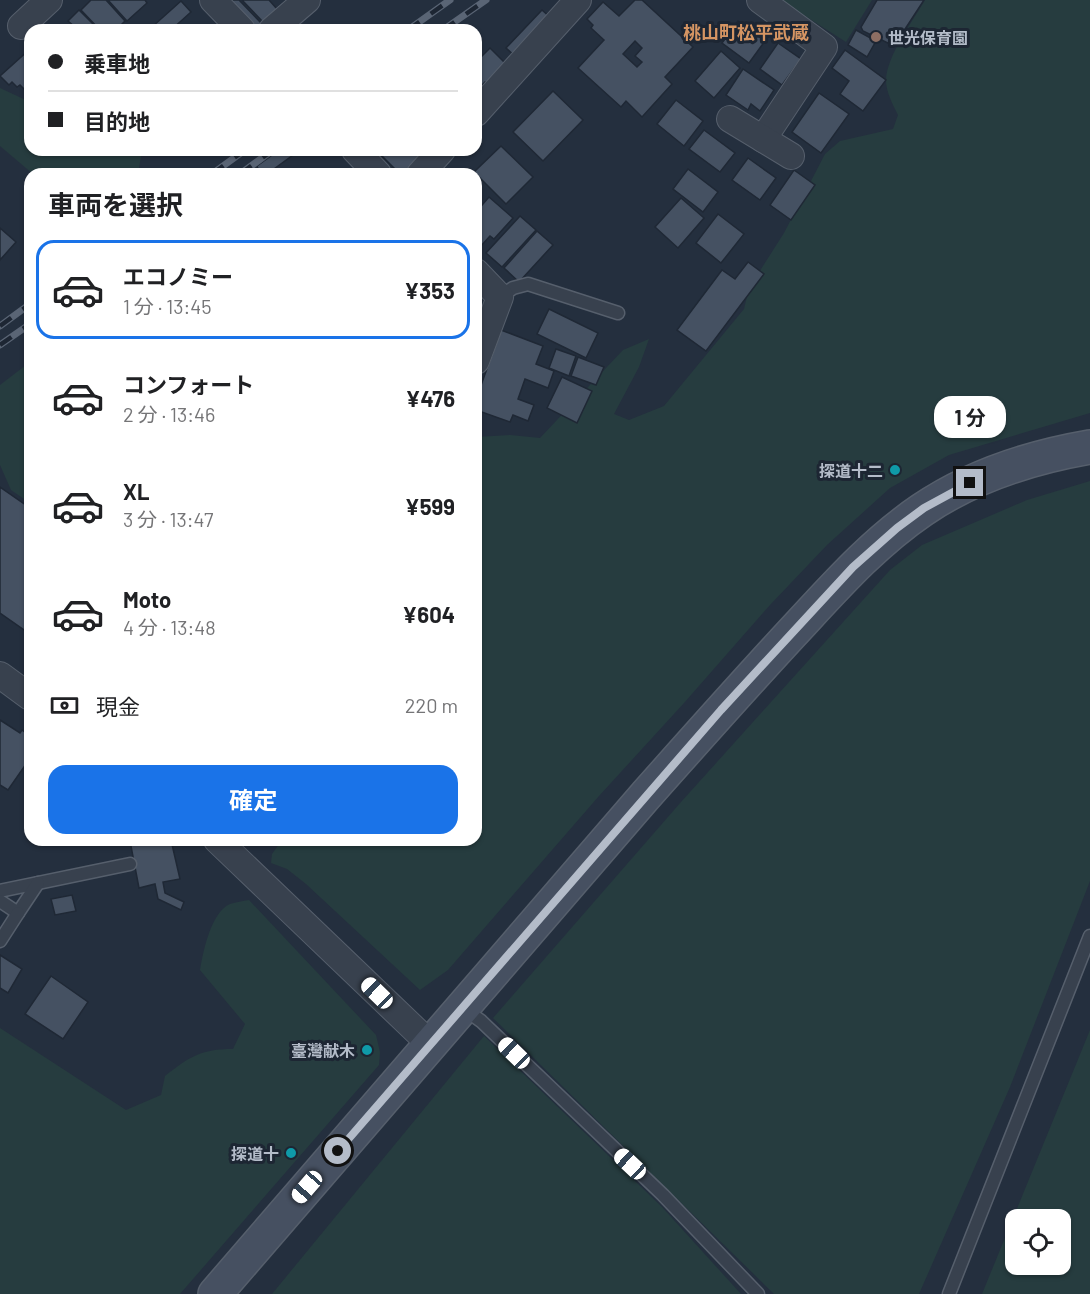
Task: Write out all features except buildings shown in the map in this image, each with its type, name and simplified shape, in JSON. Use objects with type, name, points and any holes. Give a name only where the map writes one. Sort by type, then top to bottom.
[{"type":"street","points":[[21,26],[49,0]]},
{"type":"street","points":[[213,0],[236,24]]},
{"type":"street","points":[[279,24],[307,0]]},
{"type":"street","points":[[482,106],[578,0]]},
{"type":"street","points":[[760,0],[824,47],[763,139]]},
{"type":"street","points":[[730,119],[791,156]]},
{"type":"street","points":[[361,156],[372,168]]},
{"type":"street","points":[[426,168],[436,156]]},
{"type":"street","points":[[482,278],[500,297],[482,345]]},
{"type":"street","points":[[215,1294],[429,1043],[721,710],[853,567],[897,528],[950,493],[991,474],[1054,453],[1090,447]]},
{"type":"street","points":[[0,675],[24,693]]},
{"type":"street","points":[[224,846],[429,1043]]},
{"type":"lane","points":[[500,297],[513,288],[528,284],[618,313]]},
{"type":"lane","points":[[0,891],[130,864]]},
{"type":"lane","points":[[0,941],[38,883]]},
{"type":"lane","points":[[0,901],[18,913]]},
{"type":"lane","points":[[949,1294],[1090,936]]},
{"type":"lane","points":[[462,1007],[481,1022],[663,1196],[758,1294]]},
{"type":"green space","points":[[780,0],[872,0],[846,42]]},
{"type":"green space","points":[[925,0],[1090,0],[1090,413],[949,455],[890,488],[827,545],[770,605],[599,796],[448,970],[420,990],[306,884],[287,869],[271,863],[272,854],[278,846],[482,846],[482,437],[510,435],[540,438],[623,350],[649,339],[639,367],[614,414],[629,420],[664,406],[744,309],[749,288],[784,233],[825,154],[840,141],[893,129],[898,115],[887,89],[887,70]]},
{"type":"green space","points":[[0,88],[24,99],[24,156],[141,156],[139,168],[26,168],[0,146]]},
{"type":"green space","points":[[24,367],[24,499],[11,490],[0,465],[0,385]]},
{"type":"green space","points":[[1090,481],[1090,881],[1010,1087],[919,1294],[774,1294],[493,1018],[681,802],[890,570],[922,545],[1027,500]]},
{"type":"green space","points":[[249,900],[376,1035],[380,1052],[379,1065],[180,1294],[0,1294],[0,1028],[126,1110],[161,1095],[165,1076],[196,1055],[233,1049],[245,1024],[200,970],[209,933],[218,915],[230,904]]},
{"type":"green space","points":[[1090,1030],[1090,1294],[982,1294],[1005,1238],[1005,1275],[1071,1275],[1071,1209],[1017,1209]]},
{"type":"green space","points":[[484,1036],[662,1207],[741,1294],[272,1294]]},
{"type":"railway","points":[[416,24],[450,0]]},
{"type":"railway","points":[[452,24],[486,0]]},
{"type":"railway","points":[[220,168],[237,156]]},
{"type":"railway","points":[[248,168],[265,156]]},
{"type":"railway","points":[[0,326],[24,308]]},
{"type":"railway","points":[[0,345],[24,328]]},
{"type":"place","name":"世光保育園","points":[[876,37]]},
{"type":"place","name":"探道十二","points":[[895,470]]},
{"type":"place","name":"臺灣献木","points":[[367,1050]]},
{"type":"place","name":"探道十","points":[[291,1153]]},
{"type":"district","name":"桃山町松平武蔵","points":[[746,32]]},
{"type":"route","points":[[338,1151],[429,1043],[721,710],[853,567],[897,528],[924,508],[970,483]]}]
